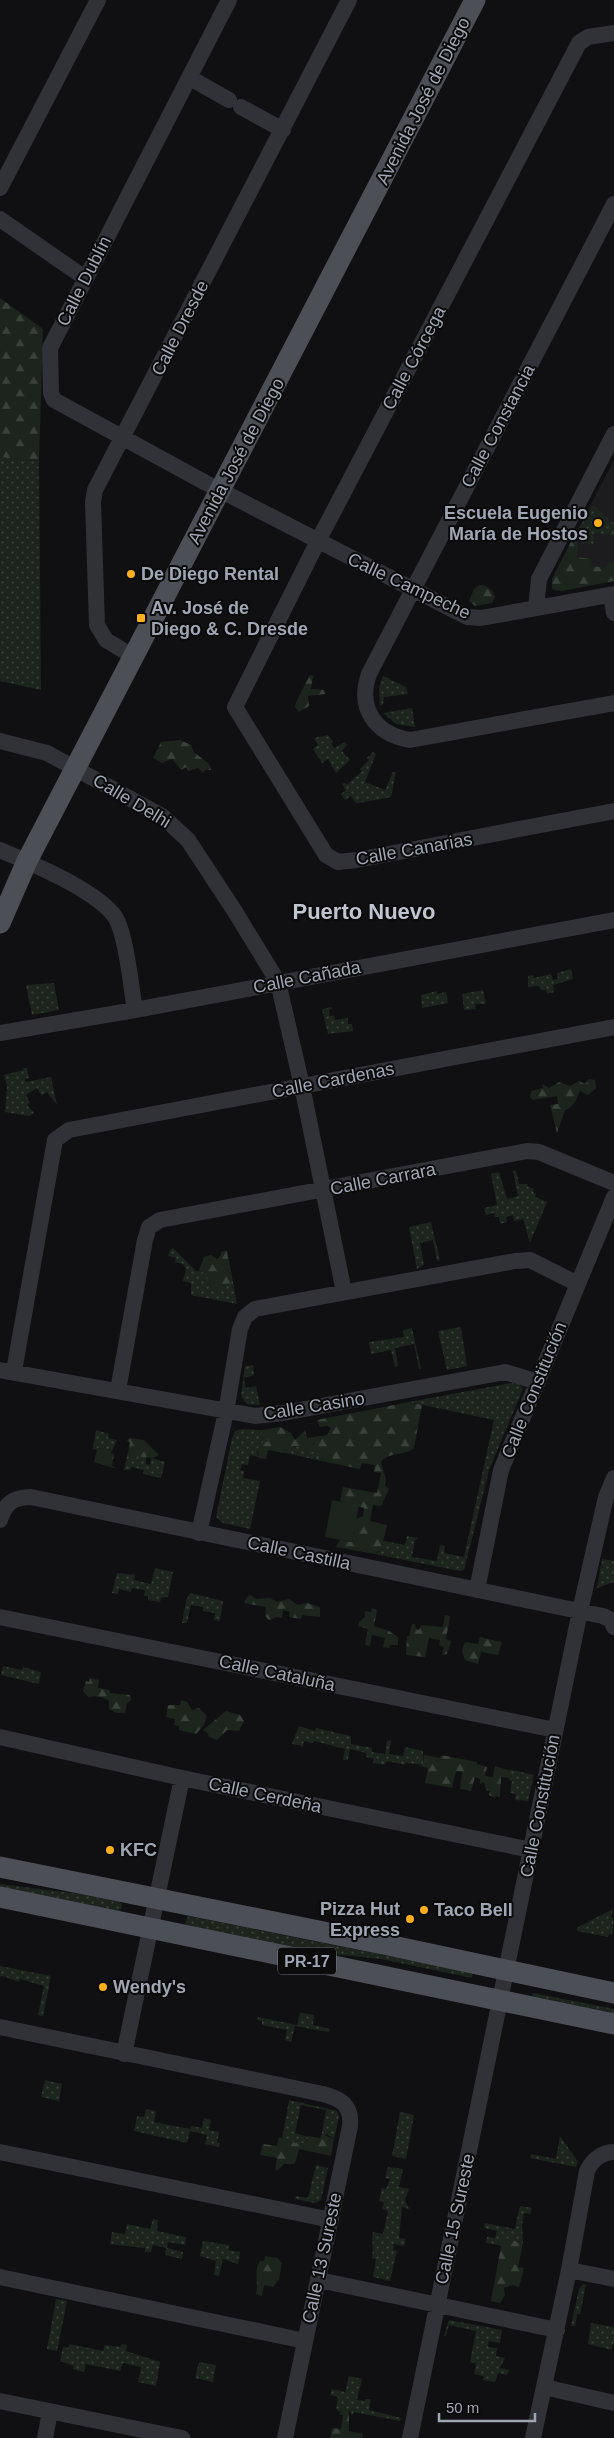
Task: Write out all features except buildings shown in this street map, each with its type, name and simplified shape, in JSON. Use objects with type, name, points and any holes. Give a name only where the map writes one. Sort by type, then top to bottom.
[{"type":"main road","name":"Avenida José de Diego","points":[[0,923],[27,861],[475,0]]},
{"type":"main road","name":"PR-17","points":[[0,1867],[614,1993]]},
{"type":"main road","name":"PR-17","points":[[0,1897],[614,2024]]},
{"type":"street","points":[[0,188],[98,0]]},
{"type":"street","name":"Calle Dublín","points":[[220,491],[61,406],[51,393],[50,348],[229,0]]},
{"type":"street","name":"Calle Dresde","points":[[134,657],[106,640],[96,625],[93,502],[95,490],[283,130],[348,0]]},
{"type":"street","name":"Calle Córcega","points":[[235,708],[318,541],[579,43],[588,38],[614,33]]},
{"type":"street","points":[[190,78],[283,130]]},
{"type":"street","name":"Calle Constancia","points":[[614,204],[369,674],[365,690],[367,704],[374,721],[391,735],[410,740],[614,703]]},
{"type":"street","points":[[0,219],[85,278]]},
{"type":"street","points":[[536,606],[539,579],[614,434]]},
{"type":"street","name":"Calle Campeche","points":[[220,491],[412,591],[467,617],[481,618],[536,606],[612,595]]},
{"type":"street","points":[[612,595],[614,613]]},
{"type":"street","name":"Calle Canarias","points":[[235,708],[326,855],[338,862],[614,811]]},
{"type":"street","name":"Calle Delhi","points":[[0,741],[47,753],[156,812],[181,832],[234,910],[278,982],[302,1086],[344,1292]]},
{"type":"street","points":[[0,850],[27,861],[89,894],[113,914],[122,934],[135,1010]]},
{"type":"street","name":"Calle Cañada","points":[[0,1033],[135,1010],[614,920]]},
{"type":"street","name":"Calle Cardenas","points":[[7,1371],[55,1140],[69,1130],[614,1027]]},
{"type":"street","name":"Calle Carrara","points":[[118,1390],[145,1240],[149,1227],[160,1220],[527,1151],[539,1152],[614,1183]]},
{"type":"street","name":"Calle Constitución","points":[[477,1590],[496,1488],[614,1197]]},
{"type":"street","points":[[199,1533],[226,1412],[240,1329],[245,1316],[255,1310],[344,1292],[530,1260],[578,1284]]},
{"type":"street","name":"Calle Casino","points":[[7,1371],[255,1416],[283,1413],[505,1372],[538,1382]]},
{"type":"street","name":"Calle Constitución","points":[[499,2000],[580,1611],[606,1497],[614,1478]]},
{"type":"street","name":"Calle Castilla","points":[[0,1520],[4,1508],[18,1497],[32,1497],[603,1616],[611,1620],[614,1627]]},
{"type":"street","name":"Calle Cataluña","points":[[0,1616],[555,1730]]},
{"type":"street","name":"Calle Cerdeña","points":[[0,1737],[182,1778],[531,1850]]},
{"type":"street","points":[[124,2054],[182,1778]]},
{"type":"street","name":"Calle 15 Sureste","points":[[410,2438],[499,2000]]},
{"type":"street","name":"Calle 13 Sureste","points":[[0,2027],[323,2094],[344,2102],[351,2116],[319,2280],[285,2438]]},
{"type":"street","points":[[0,2152],[331,2220]]},
{"type":"street","points":[[533,2438],[557,2330],[587,2171],[591,2164],[604,2154],[614,2152]]},
{"type":"street","points":[[569,2270],[614,2279]]},
{"type":"street","points":[[0,2276],[305,2340]]},
{"type":"street","points":[[319,2280],[557,2330]]},
{"type":"street","points":[[544,2387],[614,2402]]},
{"type":"street","points":[[0,2401],[182,2438]]},
{"type":"street","points":[[45,2438],[50,2412]]},
{"type":"shaded area","name":"Escuela Eugenio María de Hostos","points":[[614,460],[614,581],[556,591],[552,589],[552,579]]},
{"type":"green space","points":[[0,298],[43,329],[39,461],[0,457]]},
{"type":"green space","points":[[0,457],[39,461],[41,690],[0,681]]},
{"type":"green space","points":[[593,505],[614,524],[614,536],[595,533],[593,545],[572,540]]},
{"type":"green space","points":[[572,540],[578,543],[577,557],[591,559],[592,566],[606,568],[608,563],[614,562],[614,581],[562,591],[552,589],[552,579]]},
{"type":"green space","points":[[479,585],[489,588],[493,592],[495,597],[492,603],[475,606],[469,601],[474,589]]},
{"type":"green space","points":[[310,675],[313,676],[311,689],[324,690],[325,694],[308,696],[309,706],[299,712],[295,707],[296,702]]},
{"type":"green space","points":[[383,676],[406,687],[408,694],[384,697],[383,704],[380,706],[379,687]]},
{"type":"green space","points":[[412,708],[415,727],[396,724],[383,713]]},
{"type":"green space","points":[[328,735],[333,742],[331,743],[334,748],[345,742],[347,745],[342,751],[350,760],[336,773],[328,759],[322,763],[313,749],[318,745],[314,738]]},
{"type":"green space","points":[[180,740],[191,745],[194,752],[209,764],[211,770],[205,770],[203,773],[198,768],[189,771],[186,767],[181,770],[172,759],[162,763],[153,758],[161,742]]},
{"type":"green space","points":[[373,752],[376,754],[365,782],[385,790],[393,772],[396,772],[391,797],[359,803],[356,803],[351,796],[345,800],[341,794],[346,790],[342,784],[345,783],[347,785],[362,771],[360,769],[369,760],[367,758]]},
{"type":"green space","points":[[571,969],[573,979],[553,985],[554,992],[547,994],[546,990],[541,990],[539,986],[528,987],[528,976],[533,975],[534,978],[551,974],[553,980],[558,979],[557,973]]},
{"type":"green space","points":[[54,983],[59,1010],[32,1015],[26,985]]},
{"type":"green space","points":[[483,990],[486,1004],[475,1004],[476,1009],[464,1010],[462,994]]},
{"type":"green space","points":[[437,991],[437,994],[446,992],[448,1003],[422,1008],[421,995]]},
{"type":"green space","points":[[332,1007],[329,1010],[330,1016],[334,1015],[335,1020],[348,1018],[348,1024],[352,1024],[353,1031],[328,1034],[322,1009]]},
{"type":"green space","points":[[23,1068],[27,1068],[29,1078],[25,1079],[26,1082],[51,1077],[57,1105],[47,1092],[42,1096],[37,1088],[26,1095],[30,1103],[27,1105],[34,1113],[29,1116],[5,1112],[7,1087],[4,1075],[24,1070]]},
{"type":"green space","points":[[589,1079],[595,1080],[596,1088],[588,1095],[580,1091],[573,1105],[565,1110],[557,1133],[550,1105],[558,1104],[557,1096],[533,1100],[530,1097],[531,1091],[543,1088],[542,1084],[549,1088],[559,1082],[570,1086],[579,1081],[585,1084]]},
{"type":"green space","points":[[516,1170],[519,1184],[528,1184],[527,1186],[534,1189],[535,1197],[547,1202],[530,1243],[523,1219],[514,1221],[513,1215],[506,1217],[507,1222],[500,1224],[499,1217],[495,1217],[494,1213],[486,1215],[484,1208],[497,1205],[491,1174],[499,1172],[507,1199],[518,1196],[513,1171]]},
{"type":"green space","points":[[431,1222],[440,1260],[437,1261],[433,1240],[420,1243],[424,1265],[417,1269],[409,1227]]},
{"type":"green space","points":[[173,1248],[196,1271],[202,1270],[208,1275],[210,1283],[224,1287],[229,1276],[227,1250],[237,1304],[191,1295],[191,1283],[183,1281],[186,1269],[183,1264],[175,1262],[176,1258],[168,1256]]},
{"type":"green space","points":[[227,1250],[230,1285],[224,1287],[220,1293],[216,1291],[203,1272],[199,1270],[204,1257],[211,1255],[217,1259],[221,1252]]},
{"type":"green space","points":[[461,1327],[467,1366],[447,1370],[438,1331]]},
{"type":"green space","points":[[412,1328],[421,1369],[419,1369],[414,1344],[395,1348],[398,1366],[395,1367],[391,1350],[371,1354],[369,1342],[404,1337],[403,1330]]},
{"type":"green space","points":[[253,1365],[254,1375],[244,1378],[246,1388],[256,1386],[260,1405],[247,1404],[241,1396],[245,1366]]},
{"type":"green space","points":[[512,1383],[519,1384],[523,1389],[489,1470],[464,1570],[460,1571],[375,1554],[379,1552],[384,1541],[405,1545],[407,1536],[418,1538],[415,1540],[412,1557],[437,1561],[440,1545],[445,1546],[444,1553],[464,1557],[494,1420],[409,1402]]},
{"type":"green space","points":[[409,1402],[422,1405],[414,1448],[407,1452],[389,1456],[381,1462],[386,1480],[385,1486],[389,1489],[381,1506],[373,1505],[370,1521],[387,1525],[381,1549],[375,1554],[336,1547],[340,1540],[352,1542],[356,1519],[363,1516],[364,1508],[340,1501],[343,1487],[377,1493],[381,1473],[374,1472],[375,1465],[362,1463],[360,1469],[326,1462],[319,1451],[309,1452],[295,1446],[293,1446],[290,1454],[268,1450],[266,1459],[259,1458],[257,1449],[261,1443],[269,1441],[263,1436],[261,1430],[280,1427],[291,1433],[295,1440],[305,1430],[307,1438],[327,1435],[331,1428],[327,1426],[320,1427],[317,1420]]},
{"type":"green space","points":[[241,1429],[261,1430],[270,1441],[261,1443],[257,1453],[259,1457],[250,1455],[248,1465],[242,1464],[240,1470],[244,1471],[243,1478],[260,1481],[250,1529],[223,1523],[216,1517],[232,1438],[235,1431]]},
{"type":"green space","points":[[96,1430],[109,1434],[108,1438],[117,1440],[112,1451],[93,1447]]},
{"type":"green space","points":[[129,1438],[144,1440],[159,1455],[153,1458],[132,1456],[128,1452],[130,1442],[127,1441]]},
{"type":"green space","points":[[293,1446],[306,1448],[309,1452],[319,1451],[326,1462],[290,1454]]},
{"type":"green space","points":[[93,1447],[112,1451],[111,1453],[114,1454],[112,1466],[117,1469],[94,1462],[97,1450],[92,1449]]},
{"type":"green space","points":[[128,1452],[146,1457],[146,1464],[150,1465],[151,1458],[165,1462],[161,1478],[143,1474],[144,1470],[132,1467],[130,1470],[124,1470]]},
{"type":"green space","points":[[332,1500],[359,1505],[352,1542],[325,1537]]},
{"type":"green space","points":[[602,1559],[614,1561],[614,1582],[597,1588]]},
{"type":"green space","points":[[155,1568],[173,1572],[168,1597],[161,1598],[160,1602],[148,1600],[148,1596],[144,1596],[145,1590],[132,1588],[131,1592],[119,1589],[118,1594],[112,1593],[117,1573],[135,1575],[134,1580],[151,1584]]},
{"type":"green space","points":[[190,1593],[223,1601],[220,1621],[214,1620],[215,1613],[203,1611],[203,1607],[191,1605],[187,1623],[182,1623],[186,1601]]},
{"type":"green space","points":[[250,1595],[256,1599],[270,1598],[277,1602],[289,1599],[298,1605],[307,1603],[320,1607],[320,1617],[302,1615],[301,1619],[289,1617],[290,1612],[283,1610],[282,1618],[276,1617],[269,1620],[265,1616],[266,1607],[244,1603]]},
{"type":"green space","points":[[372,1608],[377,1610],[374,1626],[389,1631],[398,1637],[398,1645],[390,1645],[389,1648],[383,1647],[385,1638],[372,1635],[370,1646],[365,1645],[368,1629],[358,1626],[359,1622],[365,1617],[365,1611],[371,1612]]},
{"type":"green space","points":[[445,1615],[450,1616],[446,1639],[451,1641],[447,1654],[442,1655],[444,1647],[439,1645],[440,1640],[429,1638],[425,1657],[406,1655],[407,1636],[409,1636],[412,1624],[415,1624],[416,1629],[419,1630],[421,1625],[443,1627]]},
{"type":"green space","points":[[480,1637],[502,1642],[498,1655],[481,1652],[478,1664],[465,1660],[462,1651],[465,1642],[478,1644]]},
{"type":"green space","points":[[3,1666],[22,1670],[23,1667],[41,1672],[39,1684],[1,1675]]},
{"type":"green space","points":[[90,1678],[99,1680],[98,1688],[110,1690],[110,1693],[130,1695],[131,1700],[127,1703],[125,1713],[117,1713],[109,1709],[109,1701],[104,1698],[88,1697],[83,1691],[86,1681],[89,1682]]},
{"type":"green space","points":[[181,1700],[187,1702],[192,1710],[199,1708],[207,1716],[204,1725],[196,1734],[179,1730],[179,1726],[174,1725],[175,1719],[166,1717],[168,1705],[180,1705]]},
{"type":"green space","points":[[226,1711],[240,1715],[244,1721],[239,1731],[227,1730],[217,1740],[207,1736],[209,1734],[203,1730]]},
{"type":"green space","points":[[299,1726],[315,1731],[316,1728],[351,1736],[351,1744],[372,1748],[372,1752],[385,1754],[387,1741],[391,1740],[389,1754],[403,1756],[405,1747],[423,1751],[423,1765],[406,1763],[405,1765],[387,1761],[384,1765],[373,1763],[374,1759],[366,1757],[366,1753],[350,1749],[348,1760],[343,1760],[345,1749],[314,1741],[312,1743],[304,1741],[303,1746],[292,1744]]},
{"type":"green space","points":[[424,1755],[440,1758],[441,1755],[477,1762],[477,1764],[487,1767],[485,1776],[493,1777],[495,1766],[511,1771],[511,1778],[501,1777],[500,1797],[495,1796],[495,1798],[489,1795],[490,1791],[486,1790],[484,1782],[480,1784],[480,1779],[475,1777],[471,1791],[460,1789],[462,1772],[456,1771],[452,1788],[425,1783],[428,1768],[420,1766],[423,1764]]},
{"type":"green space","points":[[508,1769],[534,1775],[528,1801],[515,1800],[516,1794],[510,1793],[512,1781],[508,1779],[511,1778],[511,1771]]},
{"type":"green space","points":[[0,1884],[80,1894],[120,1902],[122,1905],[120,1912],[0,1889]]},
{"type":"green space","points":[[613,1909],[611,1917],[614,1918],[612,1935],[609,1934],[608,1937],[577,1931],[578,1927]]},
{"type":"green space","points":[[188,1916],[473,1973],[472,1978],[381,1959],[311,1952],[199,1928],[185,1924]]},
{"type":"green space","points":[[0,1966],[51,1976],[43,2016],[38,2015],[44,1986],[20,1979],[19,1982],[3,1976],[0,1977]]},
{"type":"green space","points":[[533,1993],[614,2009],[614,2013],[532,1996]]},
{"type":"green space","points":[[300,2013],[314,2015],[313,2025],[330,2029],[329,2032],[295,2026],[291,2042],[285,2040],[287,2030],[262,2025],[262,2021],[257,2020],[258,2017],[297,2025]]},
{"type":"green space","points":[[45,2080],[62,2084],[59,2101],[41,2097]]},
{"type":"green space","points":[[289,2100],[337,2111],[339,2116],[334,2139],[327,2134],[321,2138],[326,2110],[301,2105],[295,2133],[308,2137],[307,2143],[295,2143],[282,2139]]},
{"type":"green space","points":[[146,2109],[156,2111],[154,2122],[190,2129],[191,2126],[202,2128],[204,2118],[211,2120],[209,2130],[219,2132],[217,2142],[220,2143],[219,2147],[205,2144],[207,2135],[190,2131],[187,2143],[134,2131],[137,2116],[144,2117]]},
{"type":"green space","points":[[400,2112],[414,2115],[406,2159],[392,2156]]},
{"type":"green space","points":[[322,2134],[334,2139],[331,2156],[299,2149],[295,2164],[284,2164],[278,2170],[275,2170],[277,2158],[260,2155],[263,2144],[277,2146],[279,2137],[295,2143],[307,2143],[308,2136],[320,2138]]},
{"type":"green space","points":[[560,2136],[578,2162],[576,2167],[530,2158],[531,2154],[556,2159]]},
{"type":"green space","points":[[316,2165],[328,2168],[321,2200],[315,2203],[295,2199],[296,2196],[308,2198]]},
{"type":"green space","points":[[388,2167],[403,2169],[399,2187],[409,2189],[405,2200],[409,2209],[402,2207],[399,2238],[406,2239],[404,2246],[394,2244],[393,2250],[397,2251],[390,2281],[373,2277],[376,2259],[372,2258],[373,2232],[383,2234],[388,2211],[382,2209],[384,2202],[379,2201],[382,2188],[386,2189],[390,2179],[385,2178]]},
{"type":"green space","points":[[520,2206],[532,2208],[530,2214],[524,2213],[522,2225],[523,2243],[517,2241],[508,2244],[499,2240],[498,2245],[486,2243],[487,2237],[495,2238],[497,2231],[484,2228],[485,2223],[515,2229]]},
{"type":"green space","points":[[153,2219],[158,2220],[157,2231],[186,2237],[185,2245],[168,2242],[167,2248],[183,2252],[182,2259],[165,2255],[166,2248],[153,2245],[151,2252],[145,2252],[145,2248],[110,2244],[112,2232],[125,2234],[127,2224],[150,2229]]},
{"type":"green space","points":[[502,2238],[507,2244],[512,2240],[523,2243],[518,2267],[524,2268],[519,2287],[512,2285],[504,2288],[505,2295],[500,2303],[491,2301],[501,2246],[498,2245],[499,2239]]},
{"type":"green space","points":[[203,2241],[229,2245],[228,2250],[240,2252],[238,2264],[223,2259],[219,2276],[214,2275],[216,2261],[200,2256]]},
{"type":"green space","points":[[265,2256],[277,2258],[282,2263],[279,2279],[273,2287],[264,2285],[262,2296],[256,2294],[256,2273],[260,2261],[264,2261]]},
{"type":"green space","points":[[583,2284],[586,2285],[580,2314],[577,2314],[575,2326],[571,2326],[579,2289]]},
{"type":"green space","points":[[56,2299],[67,2301],[57,2351],[47,2349]]},
{"type":"green space","points":[[449,2320],[502,2330],[500,2343],[489,2341],[488,2347],[497,2348],[496,2356],[505,2358],[500,2368],[509,2370],[507,2375],[498,2373],[495,2382],[483,2380],[484,2376],[474,2374],[476,2363],[470,2362],[476,2331],[449,2325],[446,2336],[444,2336]]},
{"type":"green space","points":[[591,2323],[614,2327],[614,2341],[611,2350],[588,2344]]},
{"type":"green space","points":[[70,2344],[103,2351],[105,2345],[120,2347],[122,2344],[127,2345],[126,2351],[160,2362],[156,2386],[138,2382],[141,2367],[123,2363],[120,2371],[86,2364],[84,2372],[73,2369],[74,2366],[60,2361],[63,2347],[68,2348]]},
{"type":"green space","points":[[199,2362],[216,2365],[213,2382],[195,2378]]},
{"type":"green space","points":[[349,2376],[362,2379],[357,2400],[371,2399],[369,2410],[401,2418],[400,2421],[354,2412],[352,2416],[349,2410],[343,2409],[340,2412],[336,2409],[338,2397],[330,2395],[332,2389],[345,2392]]},
{"type":"green space","points":[[343,2409],[349,2410],[349,2431],[363,2434],[362,2438],[330,2438],[332,2428],[341,2429],[343,2415],[339,2414]]},
{"type":"place","name":"Escuela Eugenio María de Hostos","points":[[598,523]]},
{"type":"place","name":"De Diego Rental","points":[[131,574]]},
{"type":"place","name":"Av. José de Diego & C. Dresde","points":[[141,618]]},
{"type":"place","name":"KFC","points":[[110,1850]]},
{"type":"place","name":"Taco Bell","points":[[424,1910]]},
{"type":"place","name":"Pizza Hut Express","points":[[410,1919]]},
{"type":"place","name":"Wendy's","points":[[103,1987]]},
{"type":"district","name":"Puerto Nuevo","points":[[364,911]]}]
